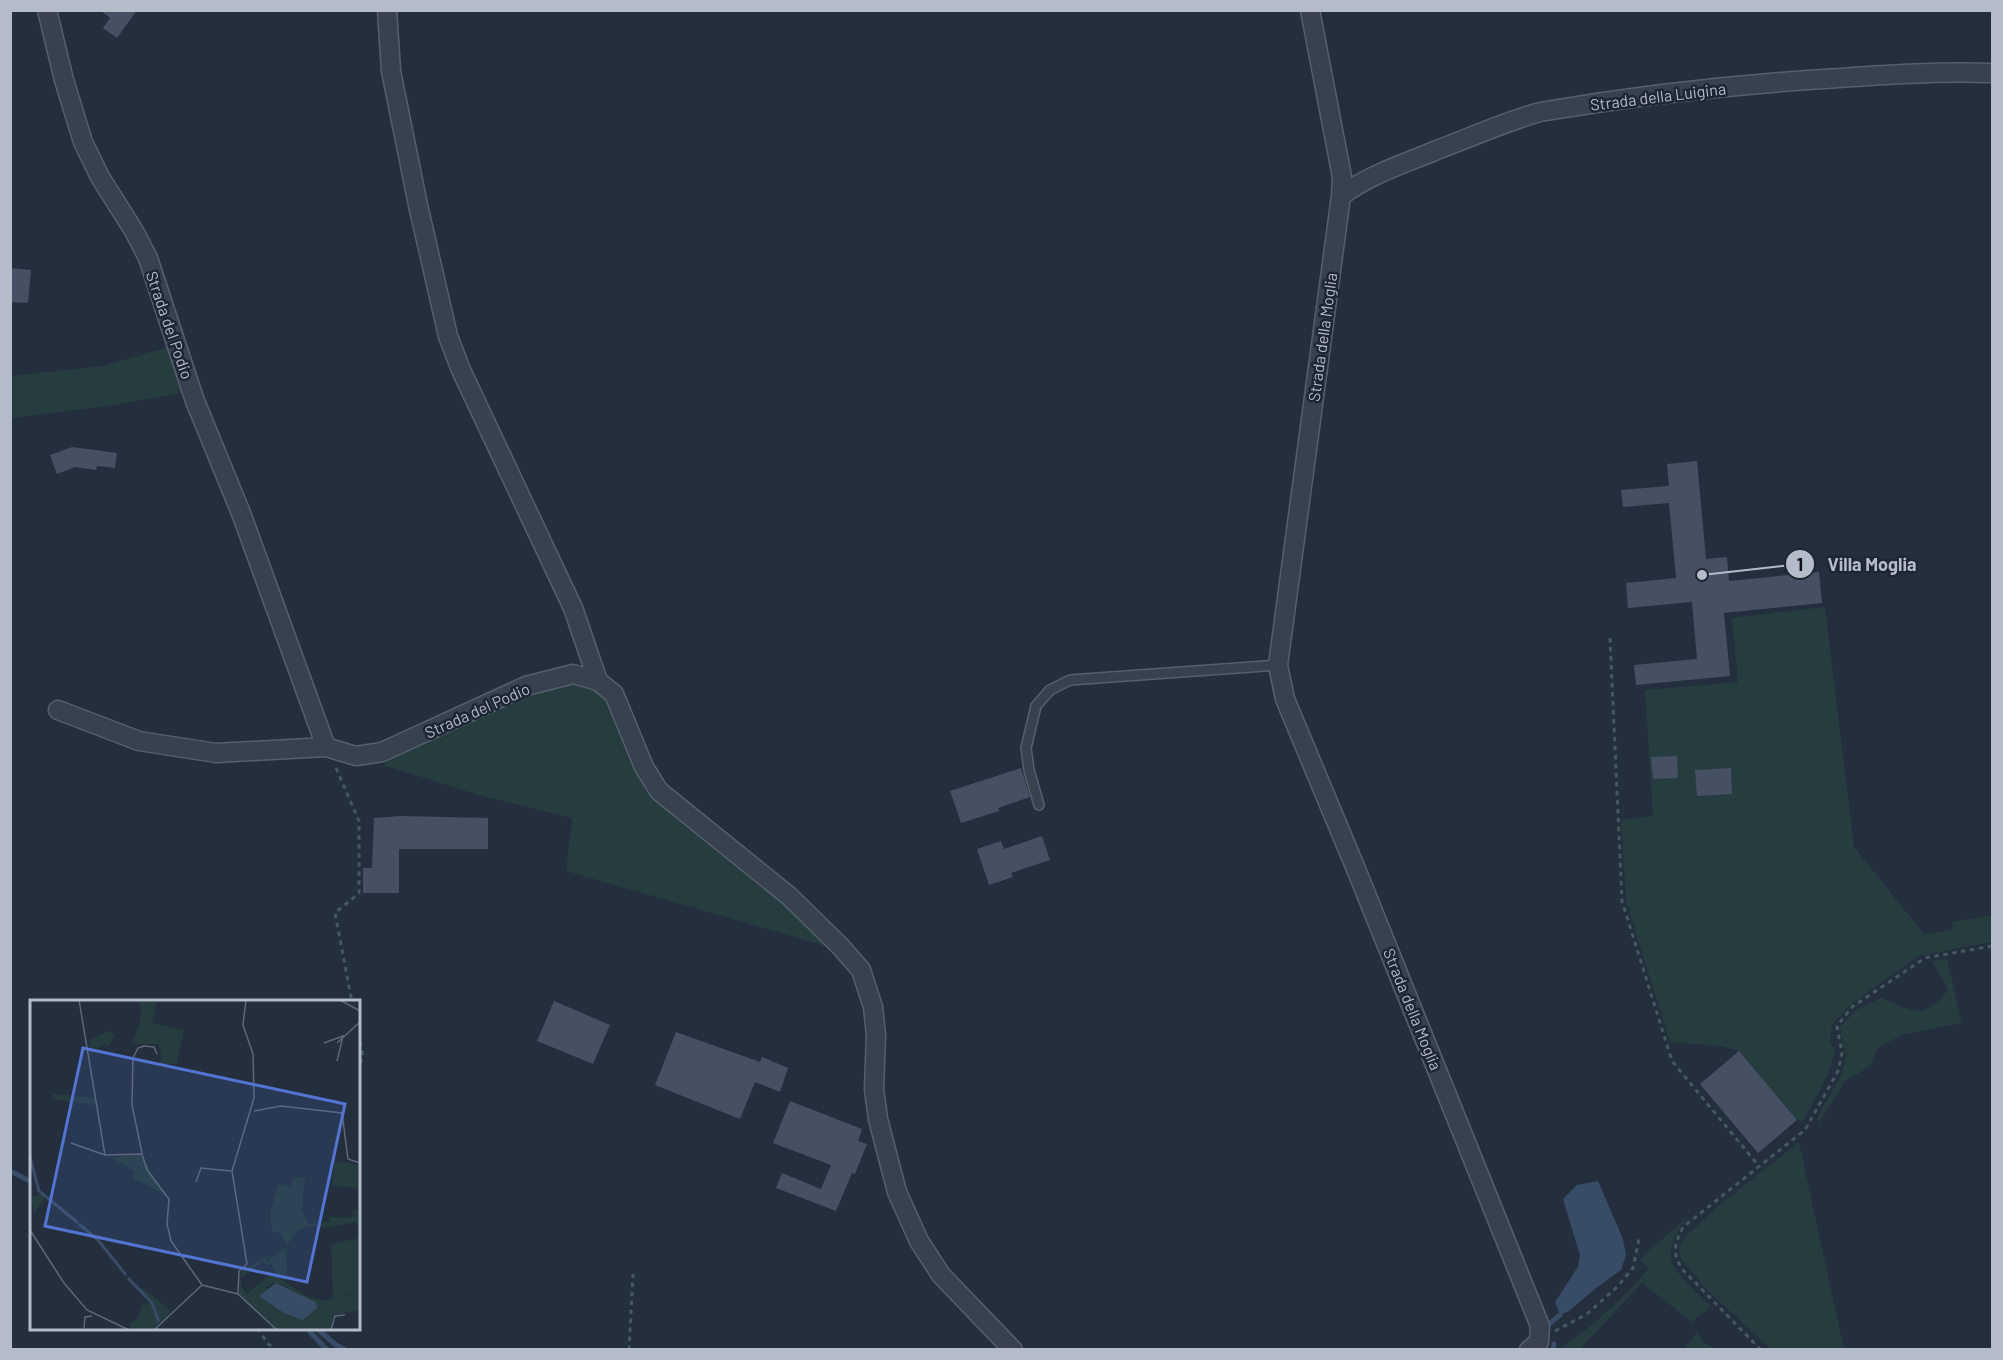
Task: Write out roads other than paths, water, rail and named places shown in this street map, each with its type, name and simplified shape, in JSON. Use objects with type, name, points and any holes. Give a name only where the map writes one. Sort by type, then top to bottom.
[{"type":"street","name":"Strada del Podio","points":[[47,10],[64,80],[83,142],[100,177],[134,231],[147,258],[195,401],[241,513],[326,747],[356,756],[382,752],[526,686],[573,675],[598,681]]},
{"type":"street","points":[[387,10],[391,71],[448,336],[461,370],[573,608],[598,681],[614,694],[644,767],[659,791],[789,896],[840,945],[861,970],[873,1008],[876,1035],[874,1089],[878,1119],[897,1192],[919,1241],[941,1275],[1013,1350]]},
{"type":"street","name":"Strada della Moglia","points":[[1310,10],[1342,177],[1278,665],[1285,699],[1540,1326],[1534,1346]]},
{"type":"street","name":"Strada della Luigina","points":[[1341,196],[1356,185],[1386,170],[1515,119],[1540,112],[1720,87],[1785,81],[1953,72],[1992,73]]},
{"type":"street","points":[[58,710],[139,741],[216,753],[326,747]]},
{"type":"lane","points":[[1039,806],[1029,770],[1026,748],[1036,706],[1050,690],[1070,680],[1278,665]]},
{"type":"water","points":[[1598,1181],[1623,1239],[1626,1255],[1621,1270],[1569,1311],[1560,1315],[1555,1302],[1578,1267],[1580,1255],[1563,1199],[1577,1185]]},
{"type":"waterway","points":[[10,1171],[30,1181]]},
{"type":"waterway","points":[[1549,1324],[1560,1315]]},
{"type":"waterway","points":[[310,1330],[327,1350]]},
{"type":"waterway","points":[[318,1330],[336,1345],[346,1350]]},
{"type":"waterway","points":[[1553,1350],[1554,1344]]},
{"type":"place","name":"Villa Moglia","points":[[1702,575]]}]
